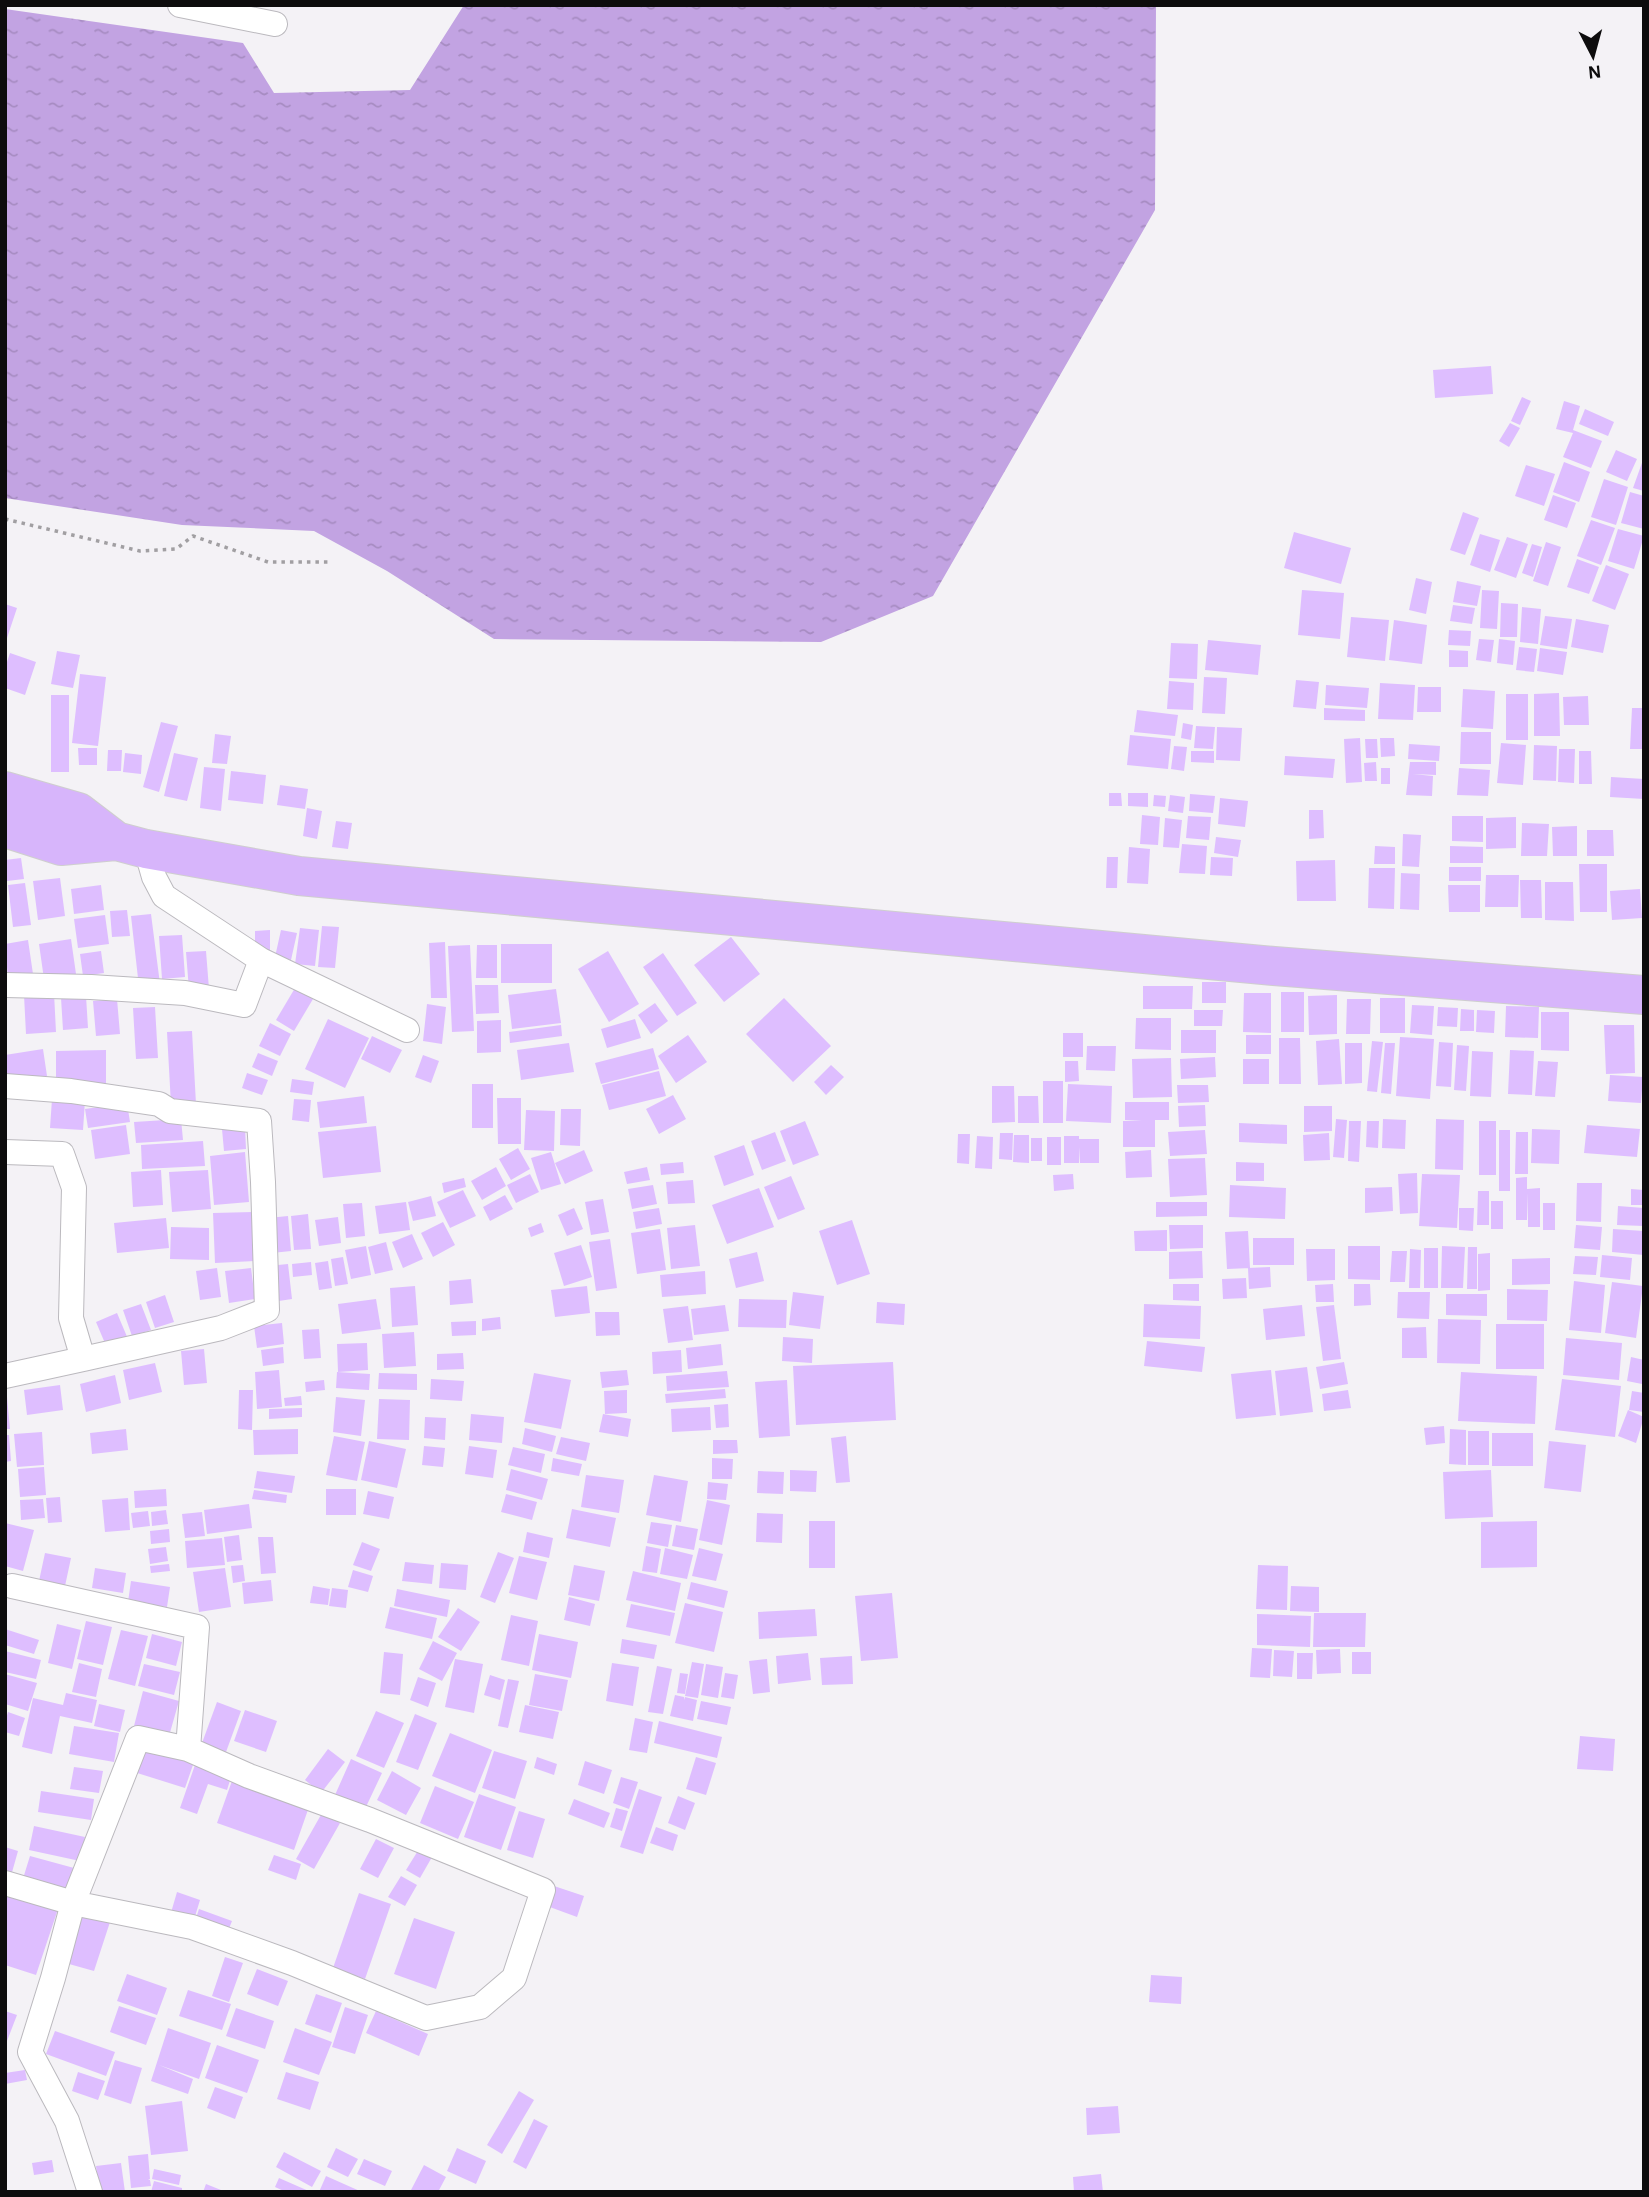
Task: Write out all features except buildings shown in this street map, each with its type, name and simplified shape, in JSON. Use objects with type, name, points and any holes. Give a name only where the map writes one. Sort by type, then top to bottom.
[{"type":"highway","points":[[5,791],[78,812],[131,845]]},
{"type":"highway","points":[[5,828],[61,846],[131,845],[299,876],[1274,966],[1644,995]]},
{"type":"street","points":[[180,5],[275,24]]},
{"type":"street","points":[[131,845],[164,896],[261,960],[407,1030]]},
{"type":"street","points":[[5,985],[185,993],[244,1005],[261,960]]},
{"type":"street","points":[[5,1086],[71,1091],[159,1104],[170,1111],[259,1121],[267,1310],[220,1328],[5,1376]]},
{"type":"street","points":[[5,1152],[62,1154],[74,1188],[71,1318],[83,1360]]},
{"type":"street","points":[[7,1592],[197,1627],[188,1749]]},
{"type":"street","points":[[5,1883],[73,1903],[192,1927],[292,1963],[426,2018],[480,2007],[514,1978],[543,1891],[370,1820],[249,1776],[188,1749],[138,1738],[73,1903],[30,2052],[67,2121],[90,2192]]},
{"type":"path","points":[[5,519],[140,551],[176,549],[193,536],[268,562],[328,562]]},
{"type":"water","points":[[464,5],[1156,5],[1155,210],[933,596],[821,642],[494,639],[387,571],[314,531],[182,525],[5,498],[5,9],[243,43],[274,93],[410,90]]}]
